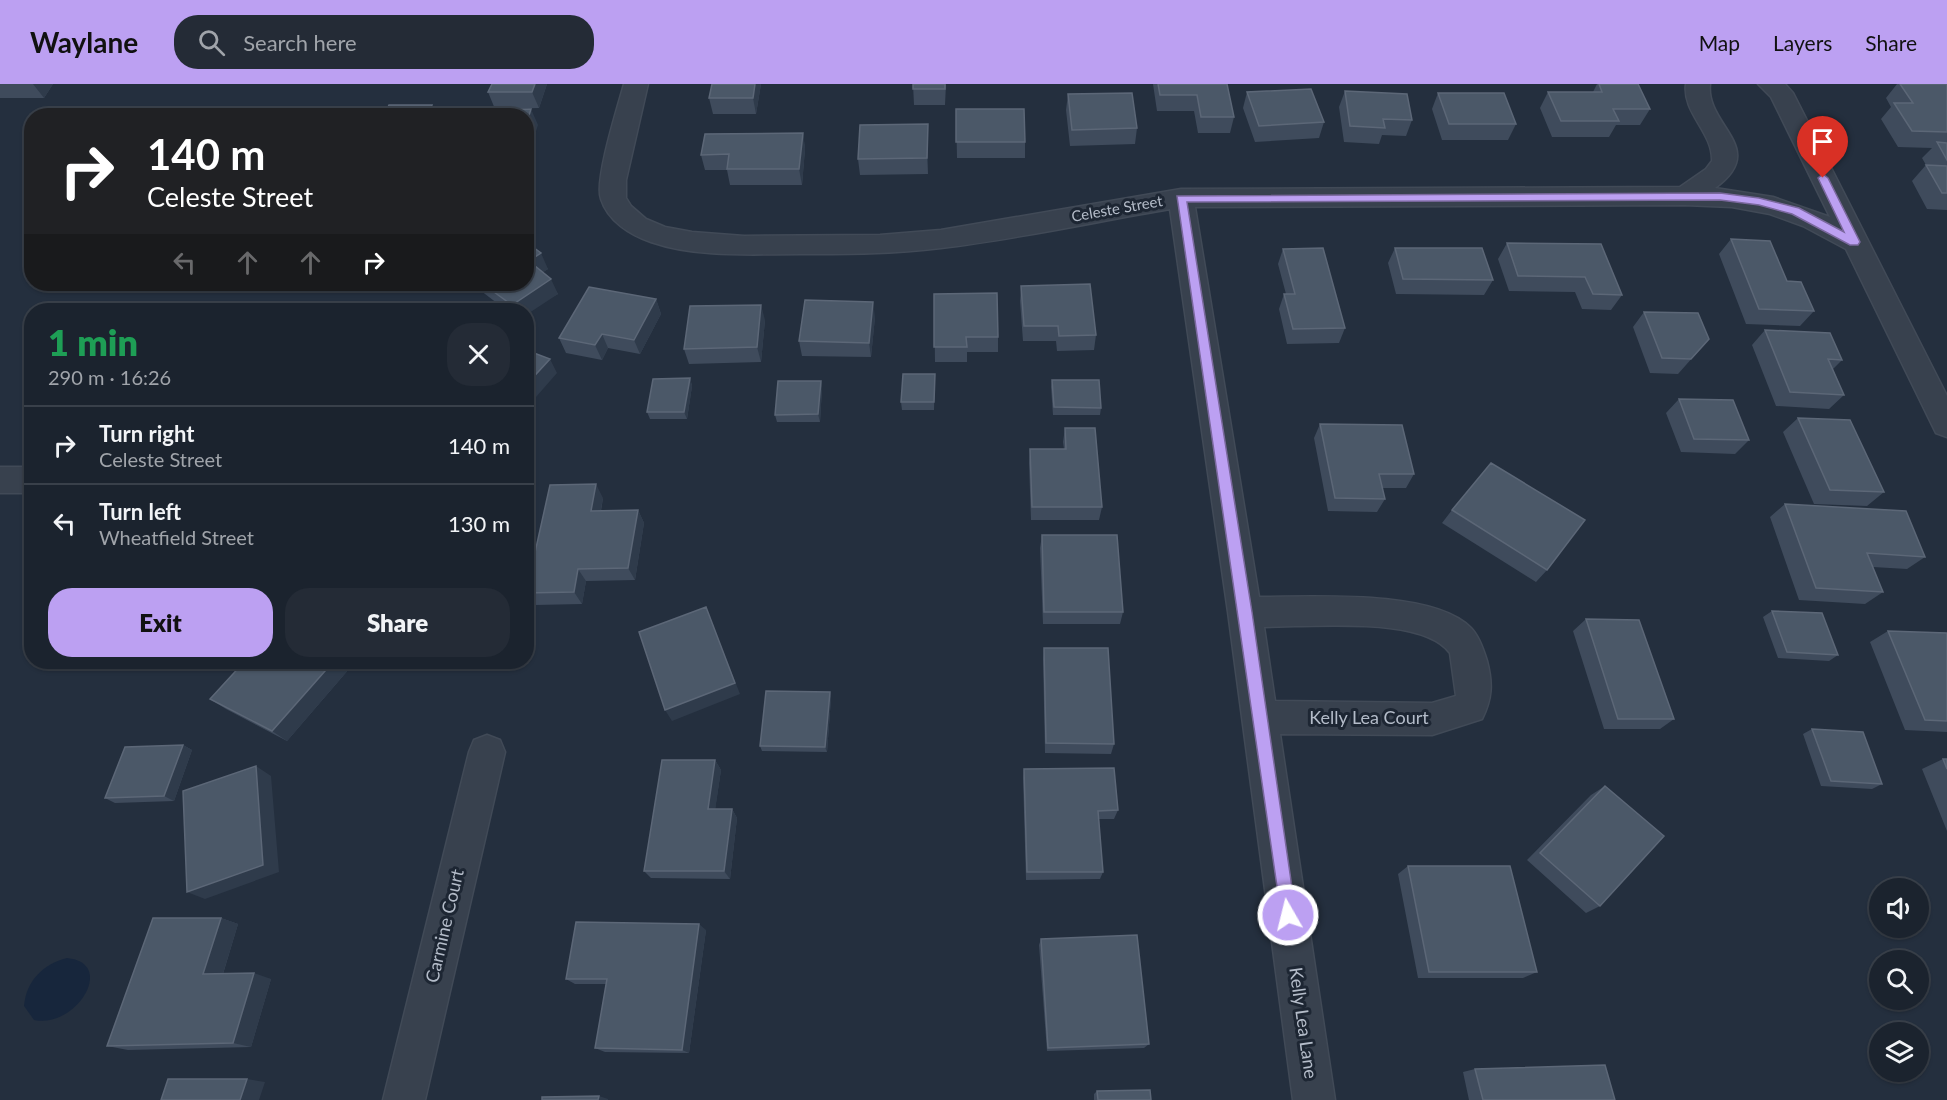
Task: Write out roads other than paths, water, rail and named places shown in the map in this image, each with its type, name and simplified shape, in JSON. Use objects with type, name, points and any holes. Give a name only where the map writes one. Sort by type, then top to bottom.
[{"type":"street","name":"Celeste Street","points":[[636,84],[612,180],[613,198],[621,212],[637,225],[659,235],[692,241],[744,245],[880,244],[941,239],[1181,198],[1720,196],[1778,206],[1811,217],[1854,242]]},
{"type":"street","points":[[1685,196],[1721,170],[1726,159],[1721,135],[1698,101],[1698,84]]},
{"type":"street","points":[[1770,84],[1781,93],[1947,425]]},
{"type":"street","name":"Kelly Lea Lane","points":[[1181,198],[1245,612],[1314,1100]]},
{"type":"street","points":[[0,480],[24,480]]},
{"type":"street","name":"Kelly Lea Court","points":[[1245,612],[1417,616],[1439,624],[1458,637],[1470,658],[1474,680],[1475,698],[1470,708],[1432,719],[1260,717]]},
{"type":"street","name":"Carmine Court","points":[[404,1100],[487,752]]},
{"type":"water","points":[[67,958],[82,962],[89,971],[90,982],[85,994],[76,1006],[64,1015],[50,1020],[34,1020],[24,1006],[32,981],[43,969]]}]
